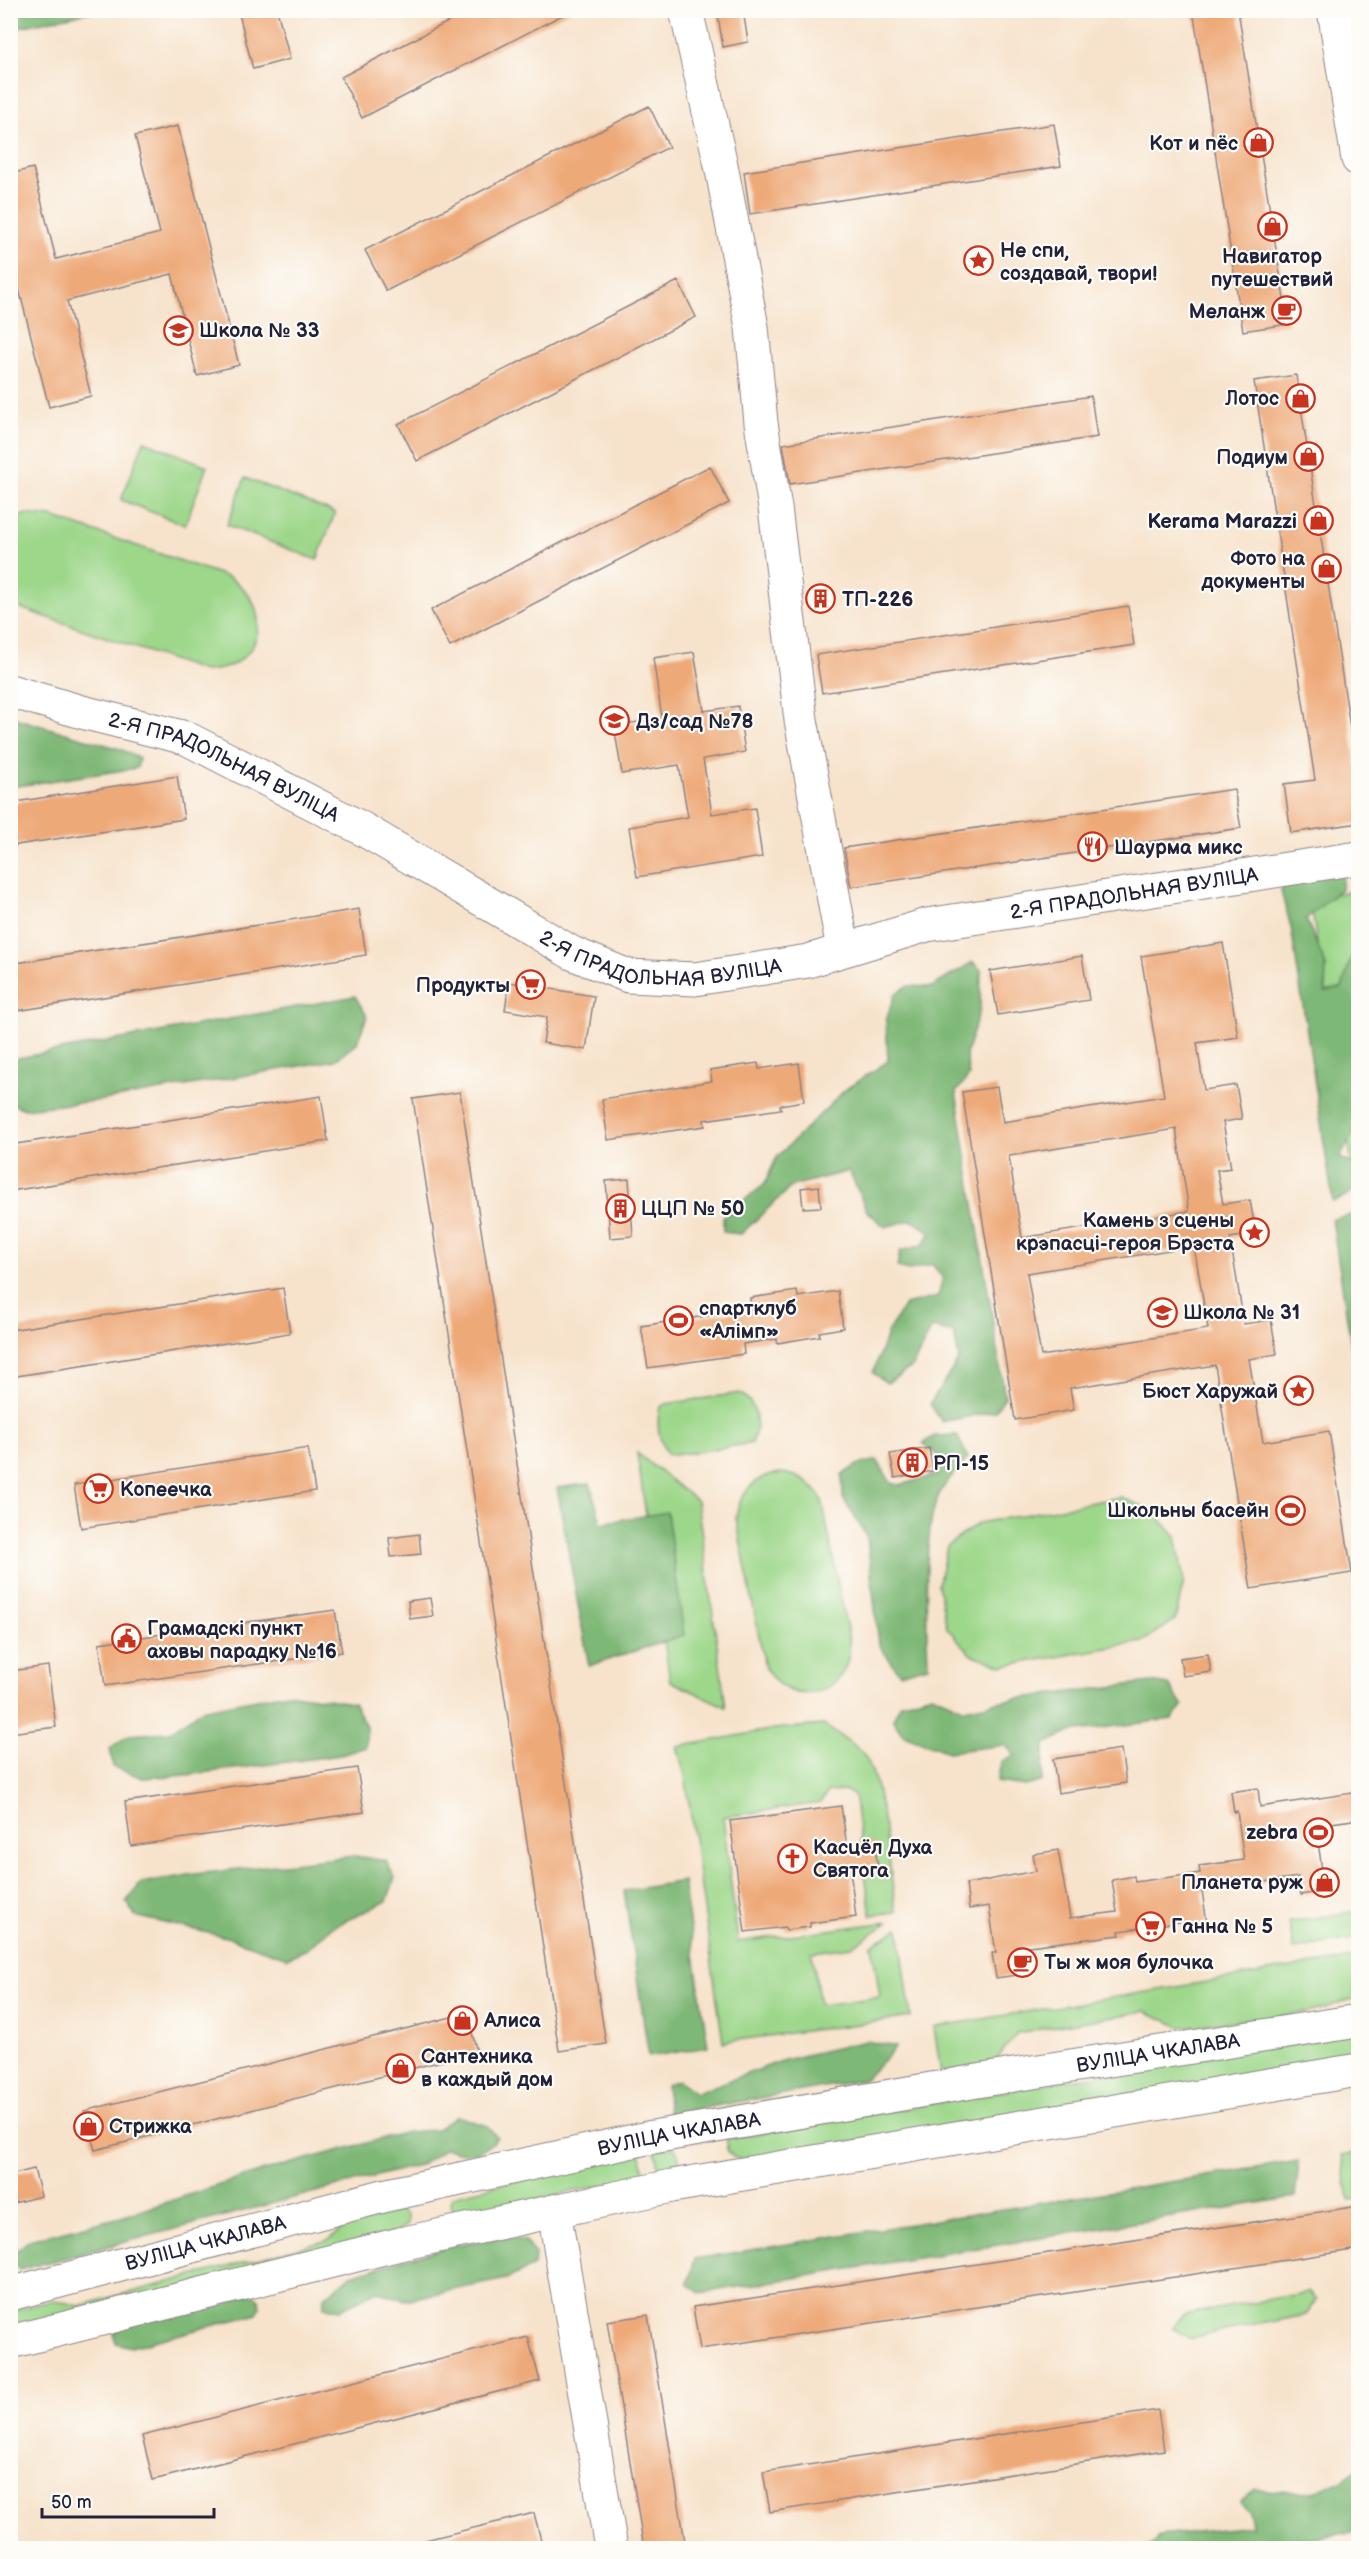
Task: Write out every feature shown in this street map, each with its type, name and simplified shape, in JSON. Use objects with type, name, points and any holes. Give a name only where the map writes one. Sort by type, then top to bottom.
[{"type":"main road","points":[[686,10],[717,145],[752,327],[761,423],[775,508],[801,720],[843,950]]},
{"type":"main road","points":[[1334,10],[1351,54],[1359,159]]},
{"type":"main road","name":"2-Я ПРАДОЛЬНАЯ ВУЛІЦА","points":[[10,691],[186,738],[361,828],[572,953],[628,976],[695,979],[808,961],[927,925],[1359,858]]},
{"type":"main road","name":"ВУЛІЦА ЧКАЛАВА","points":[[10,2294],[387,2195],[663,2135],[1007,2076],[1359,2021]]},
{"type":"main road","points":[[10,2342],[400,2244],[672,2186],[1359,2070]]},
{"type":"main road","points":[[739,2122],[721,2134],[717,2149],[723,2165],[730,2170],[748,2173]]},
{"type":"main road","points":[[663,2135],[677,2139],[687,2149],[690,2156],[688,2171],[679,2183],[672,2186]]},
{"type":"main road","points":[[458,2179],[445,2190],[442,2206],[445,2214],[456,2226],[472,2229]]},
{"type":"main road","points":[[387,2195],[395,2195],[409,2201],[417,2215],[416,2229],[406,2241],[400,2244]]},
{"type":"main road","points":[[554,2211],[611,2548]]},
{"type":"green space","points":[[11,10],[95,10],[95,11],[11,29]]},
{"type":"green space","points":[[144,441],[207,466],[185,525],[121,500]]},
{"type":"green space","points":[[245,478],[335,513],[317,560],[227,525]]},
{"type":"green space","points":[[26,514],[52,517],[228,577],[244,589],[254,604],[258,619],[257,635],[251,649],[240,660],[224,668],[204,671],[11,605],[11,520]]},
{"type":"green space","points":[[11,717],[120,749],[139,758],[137,768],[11,787]]},
{"type":"green space","points":[[1343,870],[1342,888],[1306,919],[1326,966],[1325,992],[1342,988],[1358,935],[1358,1124],[1340,1158],[1358,1166],[1358,1190],[1333,1202],[1291,927],[1281,891],[1288,877]]},
{"type":"green space","points":[[1358,890],[1358,1190],[1356,1190],[1310,898]]},
{"type":"green space","points":[[973,962],[981,970],[980,1009],[966,1055],[969,1076],[956,1092],[1005,1397],[995,1411],[942,1422],[930,1404],[959,1359],[954,1333],[932,1328],[912,1367],[887,1383],[873,1373],[888,1331],[905,1305],[938,1297],[943,1278],[932,1264],[910,1270],[897,1267],[900,1251],[923,1245],[931,1232],[911,1220],[885,1227],[867,1211],[849,1171],[792,1186],[741,1234],[723,1232],[723,1216],[764,1185],[777,1157],[846,1089],[888,1061],[886,1020],[895,994],[908,986],[932,987]]},
{"type":"green space","points":[[355,996],[367,1016],[357,1043],[335,1060],[104,1100],[25,1109],[11,1104],[11,1065],[18,1058]]},
{"type":"green space","points":[[1358,1214],[1358,1391],[1332,1219]]},
{"type":"green space","points":[[740,1393],[754,1409],[756,1429],[752,1443],[674,1455],[667,1454],[659,1431],[660,1407],[666,1404]]},
{"type":"green space","points":[[957,1435],[968,1458],[941,1491],[930,1526],[926,1601],[928,1666],[900,1674],[879,1645],[867,1537],[843,1498],[842,1475],[857,1465],[877,1460],[891,1483],[899,1485],[937,1475],[938,1456],[923,1443],[935,1436]]},
{"type":"green space","points":[[637,1453],[697,1501],[726,1707],[670,1681]]},
{"type":"green space","points":[[781,1473],[805,1481],[822,1500],[849,1640],[848,1658],[842,1673],[832,1684],[819,1691],[804,1694],[790,1690],[776,1682],[765,1667],[736,1518],[741,1500],[750,1487],[763,1478]]},
{"type":"green space","points":[[590,1483],[601,1523],[667,1512],[684,1635],[589,1666],[557,1488]]},
{"type":"green space","points":[[1121,1497],[1153,1511],[1176,1537],[1184,1581],[1175,1620],[1142,1642],[1003,1666],[971,1654],[947,1628],[938,1585],[947,1546],[979,1523]]},
{"type":"green space","points":[[1151,1682],[1169,1685],[1183,1706],[1172,1719],[1070,1732],[1045,1744],[1042,1781],[1026,1786],[997,1782],[1001,1763],[1014,1755],[1005,1745],[948,1752],[903,1735],[893,1719],[901,1703],[932,1694],[965,1709],[1006,1700]]},
{"type":"green space","points":[[287,1693],[353,1703],[366,1726],[366,1747],[341,1755],[187,1775],[143,1778],[113,1767],[110,1748],[129,1735],[169,1732],[201,1710]]},
{"type":"green space","points":[[824,1725],[861,1751],[875,1780],[896,1912],[871,1915],[864,1868],[877,1866],[874,1843],[861,1844],[854,1794],[845,1791],[828,1792],[820,1803],[723,1817],[738,1942],[889,1922],[852,1947],[812,1952],[820,2005],[880,1997],[872,1945],[899,1928],[911,2017],[723,2042],[685,1775],[677,1747],[774,1729]]},
{"type":"green space","points":[[355,1856],[386,1861],[395,1878],[387,1901],[331,1928],[307,1949],[287,1958],[230,1938],[135,1916],[126,1902],[141,1883],[195,1874]]},
{"type":"green space","points":[[683,1881],[708,2047],[649,2057],[624,1891]]},
{"type":"green space","points":[[1358,1911],[1358,1938],[1293,1949],[1289,1922]]},
{"type":"green space","points":[[1358,1957],[1358,1997],[1312,2012],[1181,2027],[1145,2011],[1017,2033],[993,2064],[941,2073],[934,2027]]},
{"type":"green space","points":[[1358,2030],[1358,2056],[744,2160],[733,2157],[727,2150],[727,2139]]},
{"type":"green space","points":[[866,2041],[896,2047],[864,2080],[669,2114],[666,2085],[678,2080],[696,2093],[784,2060]]},
{"type":"green space","points":[[457,2116],[487,2126],[497,2137],[485,2148],[473,2153],[445,2148],[422,2164],[19,2270],[11,2260],[11,2256],[29,2240],[121,2217],[256,2173],[407,2132],[435,2130]]},
{"type":"green space","points":[[675,2148],[679,2159],[677,2167],[675,2170],[660,2174],[654,2149]]},
{"type":"green space","points":[[640,2151],[645,2177],[462,2214],[453,2211],[450,2204],[452,2196]]},
{"type":"green space","points":[[1358,2152],[1358,2199],[1349,2200],[1342,2155]]},
{"type":"green space","points":[[1299,2161],[1295,2197],[701,2293],[688,2284],[695,2259]]},
{"type":"green space","points":[[400,2210],[407,2216],[407,2225],[398,2232],[11,2330],[11,2311],[55,2300],[79,2306],[329,2240],[348,2224]]},
{"type":"green space","points":[[506,2237],[525,2241],[535,2255],[534,2266],[506,2279],[405,2300],[377,2291],[341,2309],[324,2307],[324,2297],[351,2275],[453,2245]]},
{"type":"green space","points":[[1309,2292],[1317,2300],[1306,2315],[1189,2338],[1172,2328],[1183,2315]]},
{"type":"green space","points":[[253,2294],[259,2299],[261,2307],[257,2314],[131,2347],[116,2343],[114,2334],[121,2326]]},
{"type":"green space","points":[[1358,2469],[1358,2531],[1240,2548],[1146,2548],[1160,2536],[1252,2526],[1250,2512],[1240,2503],[1254,2489],[1297,2492],[1320,2489],[1344,2479]]},
{"type":"building","points":[[238,10],[277,10],[290,59],[253,69]]},
{"type":"building","points":[[471,10],[572,10],[362,118],[341,77]]},
{"type":"building","points":[[717,10],[743,10],[748,42],[723,47]]},
{"type":"building","points":[[1193,10],[1238,10],[1288,324],[1243,331]]},
{"type":"building","points":[[649,106],[669,147],[386,291],[365,250]]},
{"type":"building","points":[[1054,124],[1061,166],[750,214],[744,172]]},
{"type":"building","points":[[178,126],[239,365],[197,376],[172,274],[67,301],[91,396],[49,407],[10,254],[10,174],[33,168],[56,259],[160,233],[135,136]]},
{"type":"building","points":[[678,281],[696,317],[417,461],[398,424]]},
{"type":"building","points":[[1296,375],[1356,766],[1359,765],[1359,823],[1291,833],[1284,784],[1315,780],[1254,381]]},
{"type":"building","points":[[1091,396],[1097,437],[790,484],[783,444]]},
{"type":"building","points":[[710,466],[729,503],[450,647],[431,610]]},
{"type":"building","points":[[1128,606],[1134,645],[822,693],[816,655]]},
{"type":"building","points":[[694,652],[704,711],[738,706],[745,752],[703,759],[712,814],[755,808],[762,857],[637,877],[629,827],[688,817],[679,765],[622,774],[614,726],[662,718],[653,658]]},
{"type":"building","points":[[177,776],[184,819],[10,846],[10,803]]},
{"type":"building","points":[[1234,789],[1241,828],[851,887],[844,848]]},
{"type":"building","points":[[359,909],[366,955],[10,1012],[10,964]]},
{"type":"building","points":[[1223,943],[1238,1037],[1197,1043],[1204,1090],[1236,1085],[1242,1119],[1223,1122],[1231,1168],[1217,1170],[1223,1204],[1250,1200],[1256,1234],[1230,1238],[1244,1324],[1271,1320],[1277,1354],[1249,1359],[1263,1442],[1329,1431],[1352,1573],[1251,1589],[1215,1365],[1070,1388],[1074,1410],[1015,1420],[962,1092],[997,1087],[1003,1122],[1164,1096],[1141,956]],"holes":[[[1176,1129],[1189,1211],[1022,1238],[1009,1156]],[[1194,1246],[1208,1329],[1041,1356],[1027,1273]]]},
{"type":"building","points":[[1082,956],[1089,1000],[998,1015],[990,971]]},
{"type":"building","points":[[509,982],[594,996],[586,1050],[543,1043],[547,1017],[505,1010]]},
{"type":"building","points":[[758,1063],[759,1069],[799,1063],[804,1101],[780,1105],[781,1109],[704,1120],[705,1126],[608,1140],[602,1099],[712,1081],[710,1070]]},
{"type":"building","points":[[460,1092],[606,2044],[559,2051],[413,1099]]},
{"type":"building","points":[[321,1096],[328,1141],[10,1191],[10,1145]]},
{"type":"building","name":"ЦЦП № 50","points":[[629,1179],[633,1236],[610,1238],[606,1181]]},
{"type":"building","points":[[819,1186],[821,1207],[803,1208],[801,1188]]},
{"type":"building","points":[[283,1288],[290,1333],[10,1377],[10,1330]]},
{"type":"building","points":[[797,1291],[798,1297],[838,1291],[843,1328],[819,1332],[820,1336],[777,1343],[777,1339],[743,1344],[744,1354],[648,1368],[641,1326],[751,1309],[750,1298]]},
{"type":"building","points":[[308,1448],[315,1491],[81,1528],[74,1485]]},
{"type":"building","name":"РП-15","points":[[929,1448],[933,1471],[895,1478],[890,1454]]},
{"type":"building","points":[[419,1534],[421,1554],[391,1557],[389,1538]]},
{"type":"building","points":[[430,1598],[433,1616],[410,1619],[408,1601]]},
{"type":"building","points":[[335,1610],[342,1652],[105,1686],[99,1643]]},
{"type":"building","points":[[1208,1654],[1211,1672],[1183,1676],[1180,1658]]},
{"type":"building","points":[[48,1666],[56,1727],[10,1733],[10,1671]]},
{"type":"building","points":[[1121,1749],[1126,1783],[1058,1793],[1053,1759]]},
{"type":"building","points":[[357,1768],[364,1812],[131,1846],[125,1802]]},
{"type":"building","points":[[1258,1788],[1260,1807],[1359,1792],[1359,1819],[1318,1825],[1325,1891],[1301,1895],[1298,1877],[1202,1891],[1207,1923],[1186,1926],[1186,1921],[1119,1931],[1120,1935],[1021,1947],[1025,1974],[996,1978],[992,1953],[996,1953],[989,1906],[969,1909],[966,1884],[1036,1871],[1033,1854],[1058,1850],[1070,1918],[1117,1912],[1112,1880],[1134,1876],[1135,1882],[1200,1873],[1199,1866],[1244,1860],[1237,1811],[1234,1812],[1231,1792]]},
{"type":"building","name":"Касцёл Духа Святога","points":[[841,1806],[847,1846],[874,1842],[878,1867],[850,1870],[856,1917],[810,1923],[810,1927],[786,1930],[785,1927],[745,1932],[730,1821]]},
{"type":"building","points":[[467,2013],[477,2052],[95,2150],[84,2111]]},
{"type":"building","points":[[34,2169],[41,2196],[10,2204],[10,2175]]},
{"type":"building","points":[[1359,2206],[1359,2249],[700,2349],[693,2307]]},
{"type":"building","points":[[648,2315],[686,2548],[644,2548],[607,2321]]},
{"type":"building","points":[[528,2337],[540,2381],[153,2480],[142,2436]]},
{"type":"building","points":[[1158,2410],[1164,2450],[770,2512],[763,2472]]},
{"type":"building","points":[[534,2513],[543,2548],[418,2548],[417,2542]]},
{"type":"place","name":"Кот и пёс","points":[[1259,143]]},
{"type":"place","name":"Навигатор путешествий","points":[[1272,226]]},
{"type":"place","name":"Не спи, создавай, твори!","points":[[979,261]]},
{"type":"place","name":"Меланж","points":[[1286,311]]},
{"type":"place","name":"Школа № 33","points":[[178,330]]},
{"type":"place","name":"Лотос","points":[[1300,398]]},
{"type":"place","name":"Подиум","points":[[1309,457]]},
{"type":"place","name":"Kerama Marazzi","points":[[1318,521]]},
{"type":"place","name":"Фото на документы","points":[[1326,569]]},
{"type":"place","name":"ТП-226","points":[[821,599]]},
{"type":"place","name":"Дз/сад №78","points":[[615,721]]},
{"type":"place","name":"Шаурма микс","points":[[1093,847]]},
{"type":"place","name":"Продукты","points":[[531,985]]},
{"type":"place","name":"ЦЦП № 50","points":[[620,1208]]},
{"type":"place","name":"Камень з сцены крэпасці-героя Брэста","points":[[1255,1232]]},
{"type":"place","name":"Школа № 31","points":[[1162,1312]]},
{"type":"place","name":"спартклуб «Алімп»","points":[[678,1320]]},
{"type":"place","name":"Бюст Харужай","points":[[1299,1391]]},
{"type":"place","name":"РП-15","points":[[912,1463]]},
{"type":"place","name":"Копеечка","points":[[99,1489]]},
{"type":"place","name":"Школьны басейн","points":[[1290,1510]]},
{"type":"place","name":"Грамадскі пункт аховы парадку №16","points":[[126,1639]]},
{"type":"place","name":"zebra","points":[[1319,1832]]},
{"type":"place","name":"Касцёл Духа Святога","points":[[792,1859]]},
{"type":"place","name":"Планета руж","points":[[1324,1882]]},
{"type":"place","name":"Ганна № 5","points":[[1150,1926]]},
{"type":"place","name":"Ты ж моя булочка","points":[[1023,1962]]},
{"type":"place","name":"Алиса","points":[[463,2020]]},
{"type":"place","name":"Сантехника в каждый дом","points":[[400,2068]]},
{"type":"place","name":"Стрижка","points":[[88,2126]]}]
